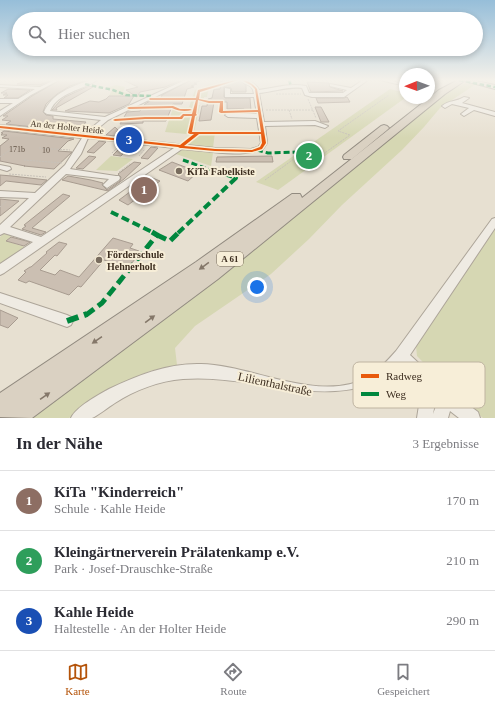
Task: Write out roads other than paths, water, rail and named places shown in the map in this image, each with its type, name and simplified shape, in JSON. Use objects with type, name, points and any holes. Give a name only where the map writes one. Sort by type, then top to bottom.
[{"type":"highway","name":"A 61","points":[[13,418],[212,274],[337,177],[433,100]]},
{"type":"highway","name":"A 61","points":[[0,406],[202,267],[314,184],[416,104]]},
{"type":"street","points":[[55,100],[47,112],[106,119]]},
{"type":"street","points":[[2,230],[64,171],[79,151],[85,137],[106,119],[147,100]]},
{"type":"street","points":[[258,100],[261,124],[322,125]]},
{"type":"street","points":[[458,103],[464,100]]},
{"type":"street","points":[[464,114],[475,100]]},
{"type":"street","points":[[0,101],[19,101]]},
{"type":"street","points":[[0,114],[19,101]]},
{"type":"street","points":[[445,106],[451,102],[488,112],[495,115],[491,122]]},
{"type":"street","points":[[488,112],[493,106]]},
{"type":"street","points":[[228,115],[260,113]]},
{"type":"street","name":"An der Holter Heide","points":[[0,128],[180,147],[252,151],[261,148],[264,143],[261,124]]},
{"type":"street","points":[[0,270],[180,147]]},
{"type":"street","points":[[64,171],[116,178],[107,185]]},
{"type":"street","points":[[0,194],[37,196]]},
{"type":"street","name":"Lilienthalstraße","points":[[395,362],[495,221]]},
{"type":"street","points":[[2,230],[42,241]]},
{"type":"street","points":[[0,298],[67,321]]},
{"type":"street","points":[[401,356],[407,362]]},
{"type":"street","name":"Lilienthalstraße","points":[[79,418],[110,396],[134,383],[167,374],[186,371],[220,372],[305,392],[340,394],[353,390]]},
{"type":"street","points":[[425,418],[426,408]]},
{"type":"street","points":[[440,418],[444,408]]},
{"type":"street","points":[[460,408],[472,418]]},
{"type":"place","name":"Kahle Heide","points":[[129,140]]},
{"type":"place","name":"Kleingärtnerverein Prälatenkamp e.V.","points":[[309,156]]},
{"type":"place","name":"KiTa Fabelkiste","points":[[179,171]]},
{"type":"place","name":"KiTa \"Kinderreich\"","points":[[144,190]]},
{"type":"place","name":"Förderschule Hehnerholt","points":[[99,260]]}]
